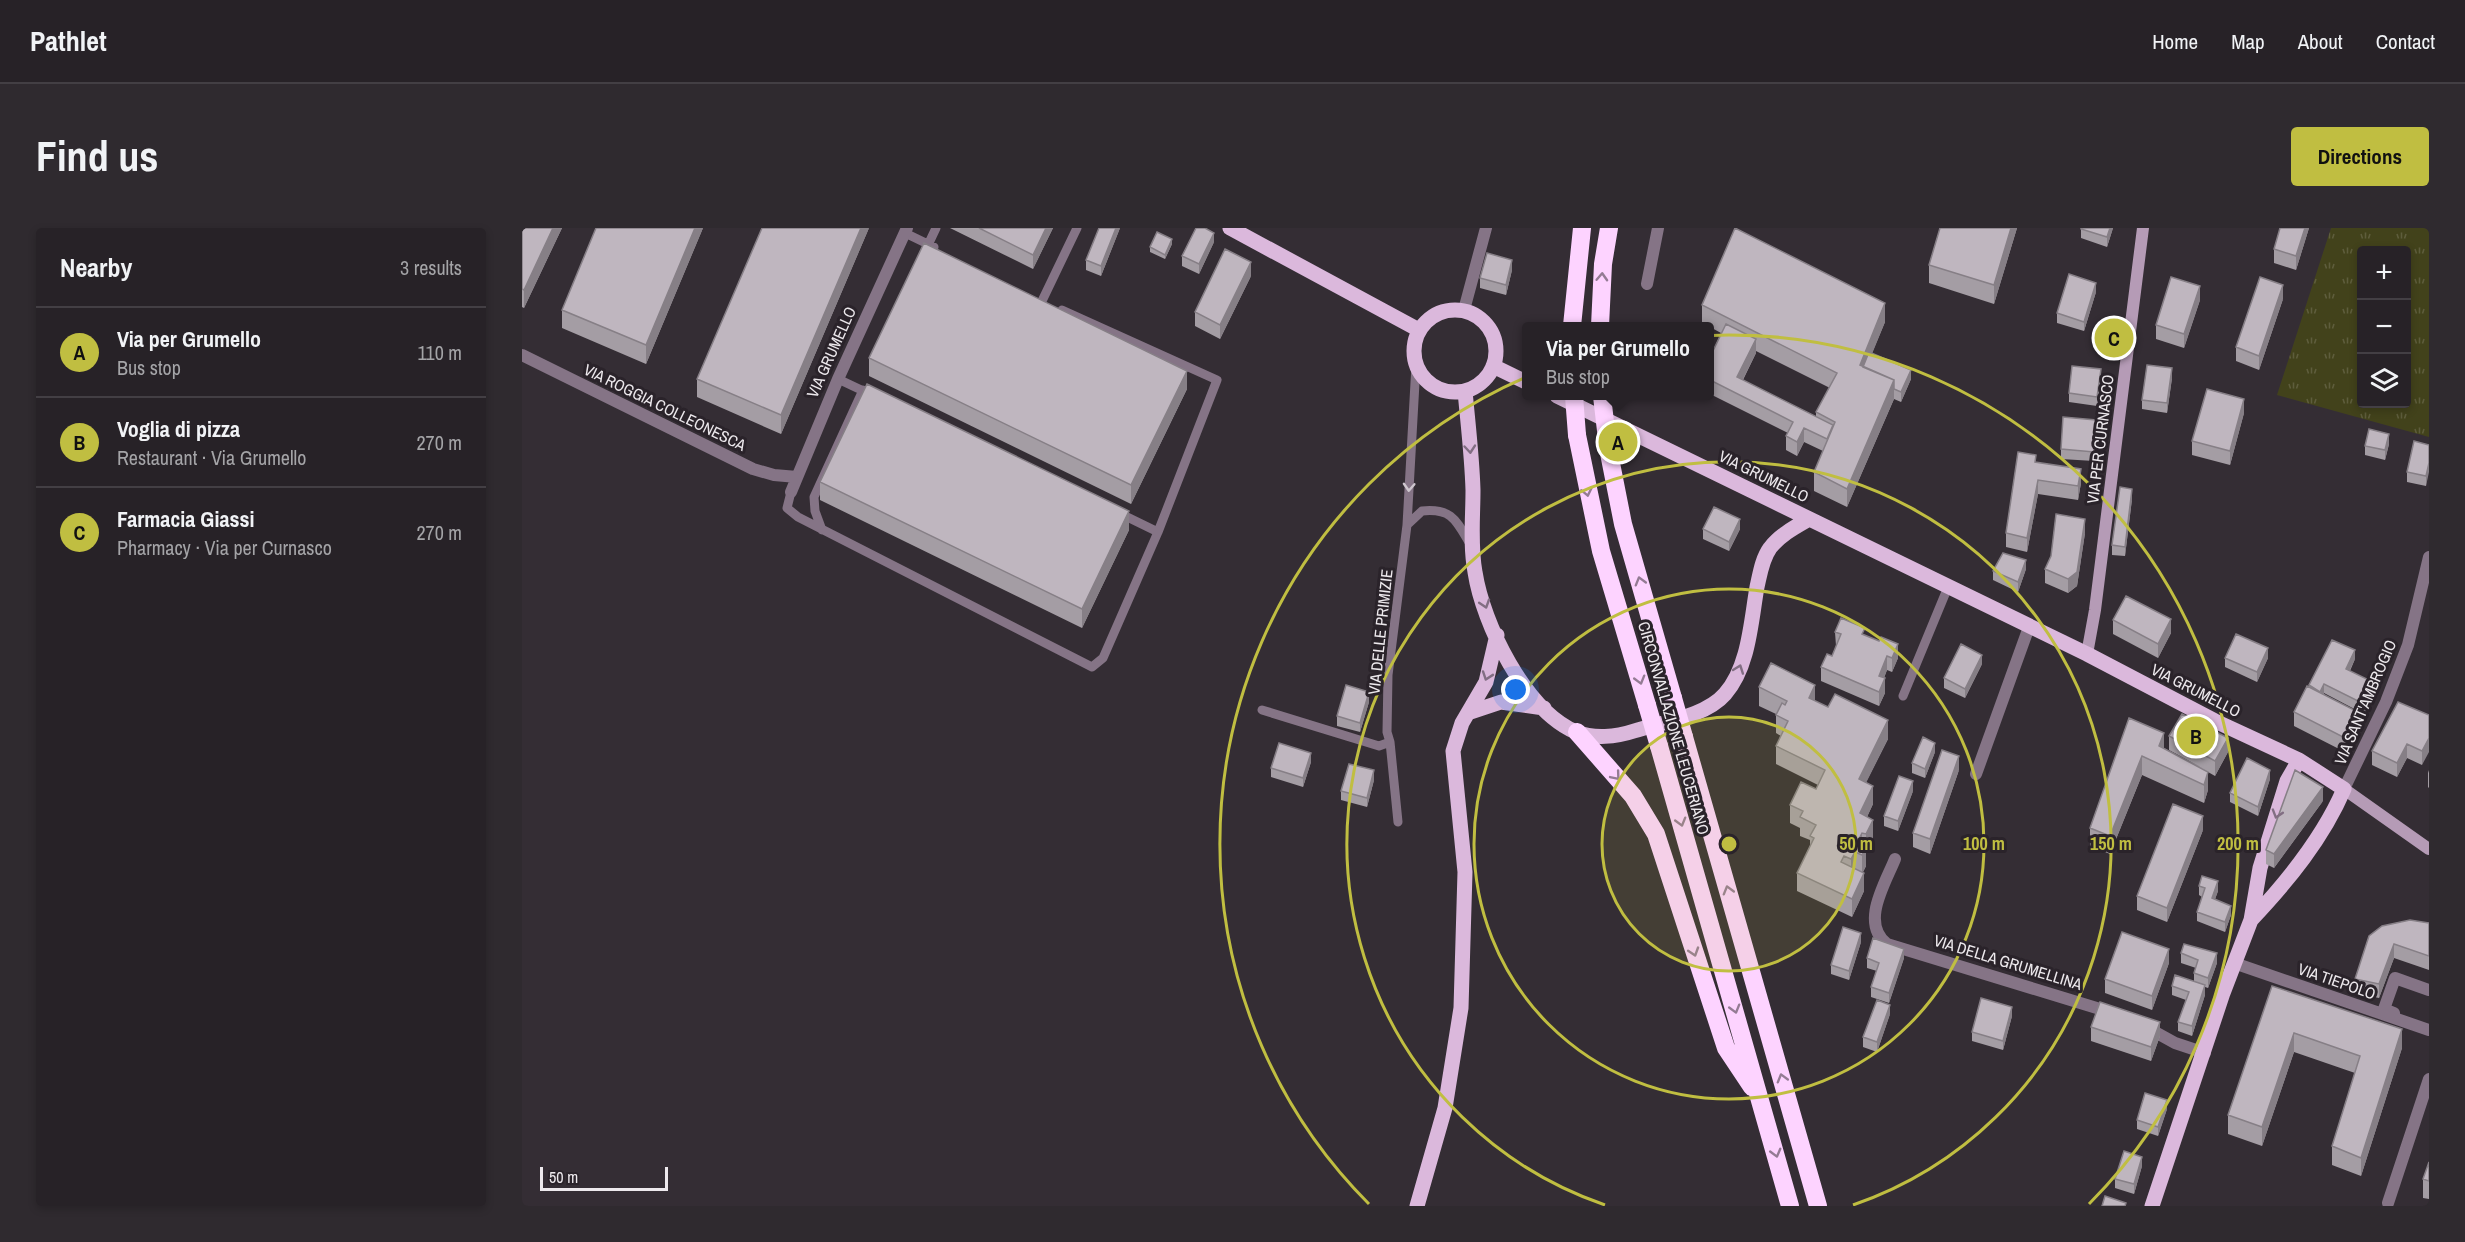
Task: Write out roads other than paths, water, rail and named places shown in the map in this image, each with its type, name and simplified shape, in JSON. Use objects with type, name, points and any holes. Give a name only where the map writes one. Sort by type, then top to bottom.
[{"type":"highway","points":[[1573,322],[1582,228]]},
{"type":"highway","points":[[1600,322],[1603,264],[1609,228]]},
{"type":"highway","name":"CIRCONVALLAZIONE LEUCERIANO","points":[[1566,400],[1577,435],[1601,550],[1790,1206]]},
{"type":"highway","name":"CIRCONVALLAZIONE LEUCERIANO","points":[[1602,400],[1608,448],[1623,524],[1818,1206]]},
{"type":"highway","points":[[1577,732],[1633,796],[1656,834],[1726,1048],[1761,1100]]},
{"type":"main road","points":[[1230,228],[1419,330]]},
{"type":"main road","points":[[1464,310],[1485,322],[1491,331],[1496,343],[1493,366],[1477,386],[1465,391],[1441,390],[1422,376],[1416,365],[1414,341],[1419,330],[1430,317],[1441,311],[1464,310]]},
{"type":"main road","points":[[1493,366],[1522,380]]},
{"type":"main road","points":[[1465,391],[1473,490],[1475,572],[1497,635],[1512,666],[1545,708],[1577,732],[1596,737],[1628,733],[1701,710],[1725,695],[1742,665],[1766,555],[1782,536],[1809,519]]},
{"type":"main road","name":"VIA GRUMELLO","points":[[1571,400],[2087,654],[2215,721],[2299,760],[2344,789]]},
{"type":"main road","points":[[1417,1206],[1445,1108],[1461,1008],[1465,872],[1453,751],[1456,737],[1486,682],[1497,635]]},
{"type":"main road","points":[[1468,713],[1501,702],[1545,708]]},
{"type":"main road","points":[[2152,1206],[2234,963],[2251,920],[2260,868],[2287,781],[2299,760]]},
{"type":"main road","points":[[2251,920],[2283,887],[2330,822],[2344,789]]},
{"type":"street","points":[[1464,310],[1486,228]]},
{"type":"street","points":[[1647,284],[1658,228]]},
{"type":"street","name":"VIA PER CURNASCO","points":[[2087,654],[2095,610],[2143,228]]},
{"type":"street","name":"VIA GRUMELLO","points":[[791,492],[838,379],[906,230]]},
{"type":"street","name":"VIA ROGGIA COLLEONESCA","points":[[522,355],[753,469],[774,475],[797,477]]},
{"type":"street","name":"VIA SANT'AMBROGIO","points":[[2344,789],[2386,702],[2408,645],[2429,557]]},
{"type":"street","points":[[1976,774],[2029,627]]},
{"type":"street","points":[[2344,789],[2429,849]]},
{"type":"street","name":"VIA DELLA GRUMELLINA","points":[[1895,859],[1873,916],[1878,937],[1887,944],[1983,975],[2097,1007],[2159,1032],[2175,1043],[2205,1053]]},
{"type":"street","name":"VIA TIEPOLO","points":[[2234,963],[2429,1030]]},
{"type":"street","points":[[2429,990],[2395,978],[2384,1009],[2429,1025]]},
{"type":"street","points":[[2388,1203],[2429,1079]]},
{"type":"lane","points":[[928,245],[936,228]]},
{"type":"lane","points":[[1042,301],[1077,228]]},
{"type":"lane","points":[[906,230],[938,250]]},
{"type":"lane","points":[[791,492],[787,508],[822,530],[1092,667],[1103,658],[1158,532],[1217,380],[1032,296]]},
{"type":"lane","name":"VIA DELLE PRIMIZIE","points":[[1398,822],[1387,732],[1388,675],[1407,525],[1416,365]]},
{"type":"lane","points":[[838,379],[884,400]]},
{"type":"lane","points":[[822,530],[814,511],[814,497],[863,390]]},
{"type":"lane","points":[[1105,507],[1158,532]]},
{"type":"lane","points":[[1407,525],[1422,511],[1446,512],[1455,519],[1473,550]]},
{"type":"lane","points":[[1903,696],[1948,587]]},
{"type":"lane","points":[[1262,710],[1379,746],[1390,742]]},
{"type":"place","name":"Farmacia Giassi","points":[[2114,338]]},
{"type":"place","name":"Via per Grumello","points":[[1618,442]]},
{"type":"place","name":"Voglia di pizza","points":[[2196,736]]}]
